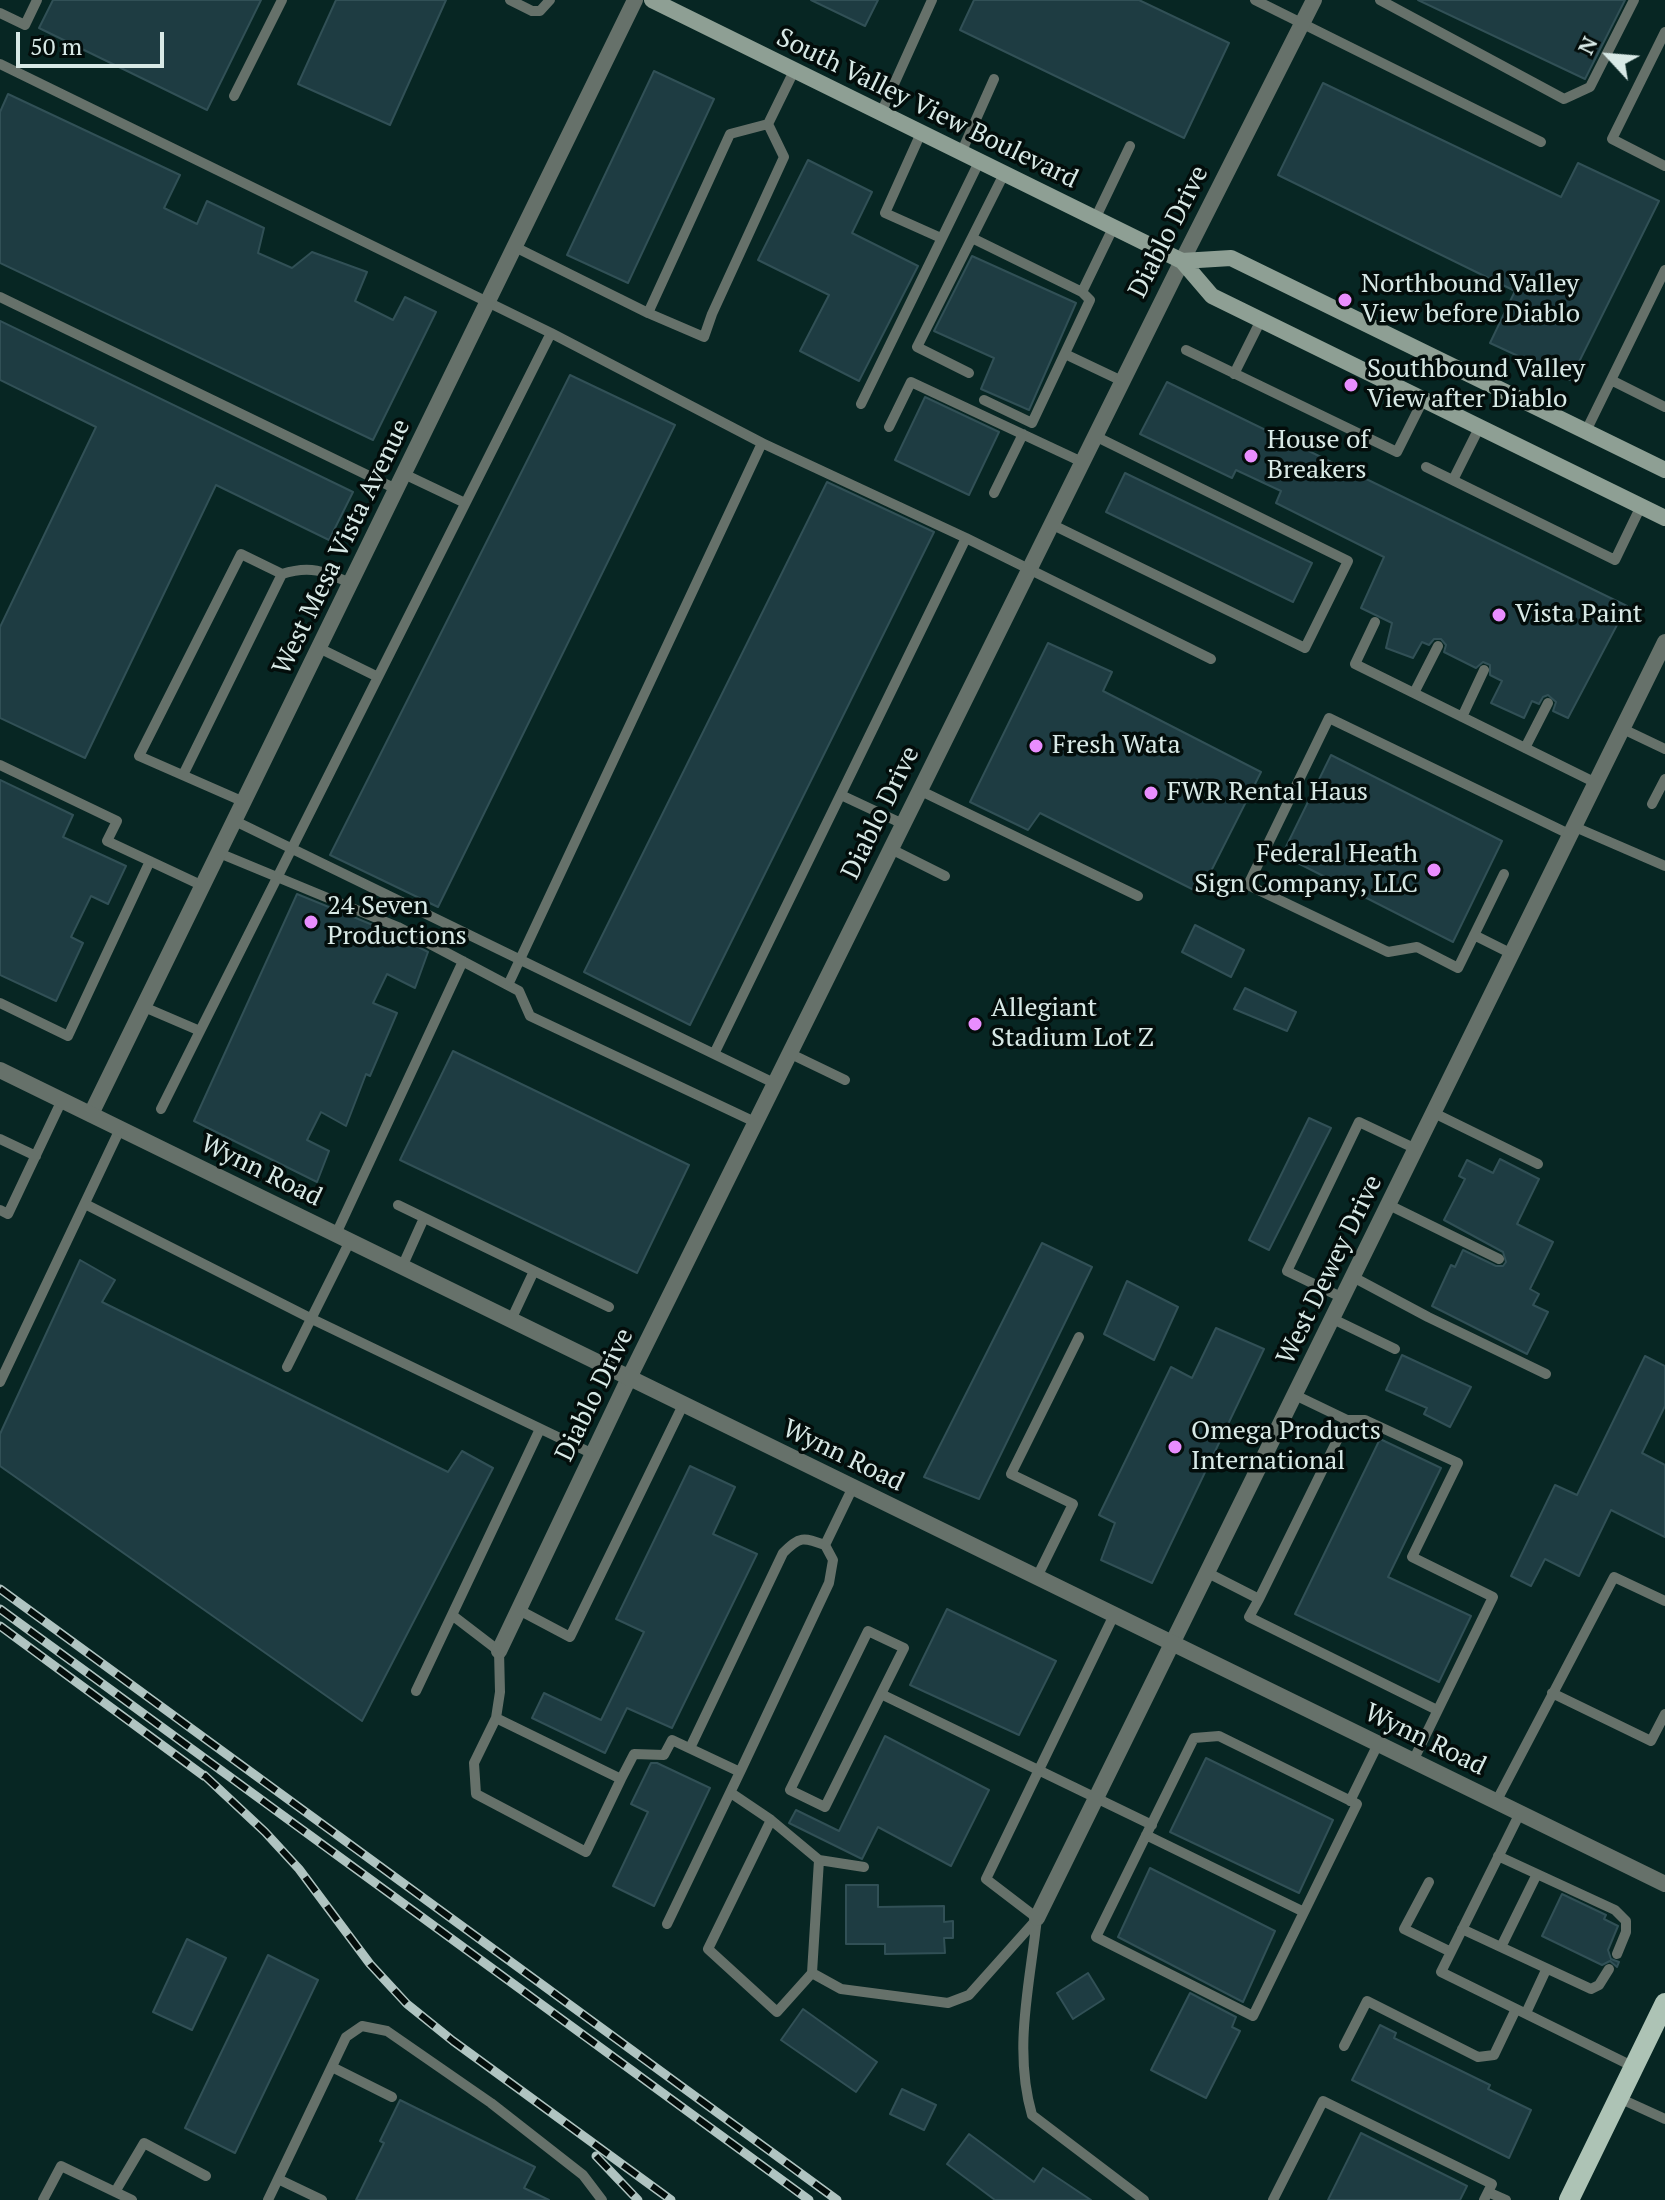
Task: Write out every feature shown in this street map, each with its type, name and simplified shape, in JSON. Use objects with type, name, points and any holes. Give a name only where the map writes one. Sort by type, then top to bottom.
[{"type":"main road","name":"South Valley View Boulevard","points":[[652,0],[1182,261],[1212,296],[1665,518]]},
{"type":"main road","name":"South Valley View Boulevard","points":[[1182,261],[1231,258],[1665,470]]},
{"type":"main road","points":[[1569,2200],[1665,2003]]},
{"type":"street","name":"West Mesa Vista Avenue","points":[[91,1114],[635,0]]},
{"type":"street","name":"Diablo Drive","points":[[499,1651],[629,1378],[919,790],[1314,0]]},
{"type":"street","name":"West Dewey Drive","points":[[1037,1918],[1665,642]]},
{"type":"street","name":"Wynn Road","points":[[0,1070],[1665,1884]]},
{"type":"lane","points":[[0,13],[25,25],[37,0]]},
{"type":"lane","points":[[234,96],[282,0]]},
{"type":"lane","points":[[510,0],[532,11],[540,11],[550,0]]},
{"type":"lane","points":[[881,113],[932,0]]},
{"type":"lane","points":[[1255,0],[1541,142]]},
{"type":"lane","points":[[1380,0],[1564,99],[1590,87],[1634,0]]},
{"type":"lane","points":[[1665,32],[1612,139],[1665,166]]},
{"type":"lane","points":[[0,64],[488,301],[762,443],[1030,568],[1211,659]]},
{"type":"lane","points":[[648,313],[730,134],[768,124],[794,71]]},
{"type":"lane","points":[[961,153],[994,79]]},
{"type":"lane","points":[[515,247],[648,313],[704,337],[784,157],[768,124]]},
{"type":"lane","points":[[921,133],[885,213],[941,238]]},
{"type":"lane","points":[[1095,219],[1130,146]]},
{"type":"lane","points":[[861,404],[979,162]]},
{"type":"lane","points":[[969,373],[917,347],[1004,174]]},
{"type":"lane","points":[[1082,292],[1113,228]]},
{"type":"lane","points":[[972,238],[1082,292],[1090,300],[1032,423],[984,400]]},
{"type":"lane","points":[[1586,431],[1665,270]]},
{"type":"lane","points":[[0,297],[400,482],[465,503]]},
{"type":"lane","points":[[1234,374],[1261,320]]},
{"type":"lane","points":[[161,1109],[551,333]]},
{"type":"lane","points":[[1186,350],[1397,452],[1423,400]]},
{"type":"lane","points":[[1065,354],[1122,381]]},
{"type":"lane","points":[[1611,380],[1665,407]]},
{"type":"lane","points":[[889,427],[911,382],[1082,462]]},
{"type":"lane","points":[[1453,480],[1479,428]]},
{"type":"lane","points":[[994,493],[1023,434]]},
{"type":"lane","points":[[1051,524],[1305,648],[1348,561],[1095,436]]},
{"type":"lane","points":[[508,985],[762,443]]},
{"type":"lane","points":[[1426,467],[1615,560],[1641,506]]},
{"type":"lane","points":[[714,1054],[966,538]]},
{"type":"lane","points":[[244,802],[139,756],[241,554],[282,574],[302,568],[327,572],[350,583]]},
{"type":"lane","points":[[183,775],[282,574]]},
{"type":"lane","points":[[1375,622],[1355,664],[1596,783]]},
{"type":"lane","points":[[1414,693],[1438,646]]},
{"type":"lane","points":[[319,648],[378,677]]},
{"type":"lane","points":[[1462,717],[1484,670]]},
{"type":"lane","points":[[1525,748],[1548,703]]},
{"type":"lane","points":[[1504,874],[1458,968],[1417,947],[1388,952],[1248,885],[1329,718],[1573,831],[1665,866]]},
{"type":"lane","points":[[1623,729],[1665,749]]},
{"type":"lane","points":[[0,765],[117,821],[107,841],[203,886]]},
{"type":"lane","points":[[1652,804],[1665,779]]},
{"type":"lane","points":[[919,790],[1138,896]]},
{"type":"lane","points":[[841,795],[903,824]]},
{"type":"lane","points":[[235,821],[776,1084]]},
{"type":"lane","points":[[891,849],[945,876]]},
{"type":"lane","points":[[219,853],[398,927],[519,991],[530,1016],[757,1123]]},
{"type":"lane","points":[[0,1003],[68,1036],[150,861]]},
{"type":"lane","points":[[1474,935],[1512,954]]},
{"type":"lane","points":[[287,1367],[312,1319],[343,1238],[463,961]]},
{"type":"lane","points":[[144,1007],[200,1031]]},
{"type":"lane","points":[[791,1054],[845,1080]]},
{"type":"lane","points":[[0,1210],[8,1214],[62,1100]]},
{"type":"lane","points":[[1434,1113],[1538,1164]]},
{"type":"lane","points":[[1343,1298],[1287,1271],[1352,1135],[1359,1122],[1416,1149]]},
{"type":"lane","points":[[0,1382],[120,1129]]},
{"type":"lane","points":[[0,1139],[36,1156]]},
{"type":"lane","points":[[85,1204],[312,1319],[593,1454]]},
{"type":"lane","points":[[398,1205],[609,1307]]},
{"type":"lane","points":[[1389,1205],[1499,1259]]},
{"type":"lane","points":[[402,1267],[424,1218]]},
{"type":"lane","points":[[511,1320],[534,1271]]},
{"type":"lane","points":[[1353,1277],[1546,1374]]},
{"type":"lane","points":[[1333,1319],[1395,1349]]},
{"type":"lane","points":[[1037,1577],[1073,1504],[1011,1474],[1079,1337]]},
{"type":"lane","points":[[1295,1395],[1347,1420],[1365,1420],[1458,1463],[1412,1557],[1493,1597],[1413,1761]]},
{"type":"lane","points":[[519,1610],[570,1637],[683,1405]]},
{"type":"lane","points":[[1347,1420],[1249,1617],[1437,1710]]},
{"type":"lane","points":[[416,1691],[540,1429]]},
{"type":"lane","points":[[825,1545],[853,1487]]},
{"type":"lane","points":[[667,1924],[829,1583],[833,1560],[825,1545],[804,1538],[794,1541],[783,1553],[690,1748]]},
{"type":"lane","points":[[1208,1573],[1259,1599]]},
{"type":"lane","points":[[1496,1802],[1614,1577],[1665,1601]]},
{"type":"lane","points":[[452,1615],[499,1651],[500,1692],[496,1718],[474,1763],[476,1794],[586,1852],[634,1754],[664,1755],[672,1740],[740,1772]]},
{"type":"lane","points":[[1037,1918],[986,1879],[1114,1615]]},
{"type":"lane","points":[[868,1631],[904,1648],[881,1694],[825,1807],[790,1790],[868,1631]]},
{"type":"lane","points":[[1552,1693],[1651,1741],[1665,1714]]},
{"type":"lane","points":[[881,1694],[1097,1798],[1149,1830],[1304,1912]]},
{"type":"lane","points":[[496,1718],[621,1779]]},
{"type":"lane","points":[[1219,1736],[1357,1804],[1253,2016],[1096,1937],[1149,1830],[1194,1738],[1219,1736]]},
{"type":"lane","points":[[1350,1801],[1378,1744]]},
{"type":"lane","points":[[731,1793],[771,1820],[819,1860],[864,1867]]},
{"type":"lane","points":[[1520,1813],[1441,1972],[1634,2067]]},
{"type":"lane","points":[[771,1820],[708,1949],[777,2012],[812,1973],[819,1860]]},
{"type":"lane","points":[[1498,1856],[1615,1910],[1626,1921],[1626,1932],[1617,1954]]},
{"type":"lane","points":[[1501,1947],[1537,1874]]},
{"type":"lane","points":[[1429,1882],[1404,1929],[1451,1952]]},
{"type":"lane","points":[[812,1973],[841,1989],[948,2003],[969,1995],[1037,1918]]},
{"type":"lane","points":[[1037,1918],[1021,2038],[1026,2093],[1032,2115],[1144,2200]]},
{"type":"lane","points":[[1462,1929],[1591,1989],[1599,1985],[1609,1969]]},
{"type":"lane","points":[[1344,2046],[1367,2001],[1478,2057],[1494,2055],[1546,1970]]},
{"type":"lane","points":[[268,2200],[346,2037],[362,2026],[387,2031],[491,2103],[583,2175],[602,2200]]},
{"type":"lane","points":[[332,2067],[392,2097]]},
{"type":"lane","points":[[1619,2098],[1665,2119]]},
{"type":"lane","points":[[1273,2200],[1323,2101],[1492,2184],[1486,2196],[1506,2200]]},
{"type":"lane","points":[[115,2192],[144,2143],[206,2176]]},
{"type":"lane","points":[[43,2200],[61,2166],[132,2200]]},
{"type":"lane","points":[[278,2179],[322,2200]]},
{"type":"building","points":[[53,0],[261,0],[207,110],[39,28]]},
{"type":"building","points":[[336,0],[446,0],[390,125],[298,84]]},
{"type":"building","points":[[811,0],[878,0],[865,26]]},
{"type":"building","points":[[974,0],[1139,0],[1229,43],[1184,138],[960,30]]},
{"type":"building","points":[[1418,0],[1625,0],[1585,79]]},
{"type":"building","points":[[654,71],[714,99],[628,283],[567,255]]},
{"type":"building","points":[[1323,83],[1561,197],[1578,163],[1659,201],[1570,380],[1490,343],[1515,291],[1278,175]]},
{"type":"building","points":[[8,94],[180,175],[164,208],[197,224],[207,201],[264,228],[258,253],[292,268],[312,252],[367,272],[355,301],[393,320],[405,297],[436,312],[373,440],[0,263],[0,112]]},
{"type":"building","points":[[808,160],[872,192],[852,233],[918,266],[859,381],[800,351],[829,295],[758,260]]},
{"type":"building","points":[[972,256],[1076,303],[1029,410],[981,389],[994,358],[934,331]]},
{"type":"building","points":[[0,321],[353,492],[329,540],[216,485],[85,758],[0,718],[0,627],[96,427],[0,380]]},
{"type":"building","points":[[570,375],[675,425],[438,907],[330,855]]},
{"type":"building","name":"Vista Paint","points":[[1167,382],[1627,606],[1568,718],[1553,711],[1556,702],[1548,695],[1539,704],[1532,701],[1524,718],[1491,703],[1502,681],[1490,675],[1490,665],[1483,662],[1476,668],[1444,652],[1446,645],[1441,639],[1434,639],[1429,645],[1422,642],[1413,658],[1386,648],[1392,623],[1361,608],[1384,557],[1276,503],[1281,491],[1236,470],[1232,478],[1140,434]]},
{"type":"building","points":[[925,397],[999,432],[969,495],[895,460]]},
{"type":"building","points":[[1125,473],[1312,563],[1293,602],[1106,512]]},
{"type":"building","points":[[827,482],[934,532],[690,1025],[584,972]]},
{"type":"building","name":"FWR Rental Haus","points":[[1048,643],[1112,672],[1103,691],[1261,772],[1200,893],[1040,813],[1028,830],[970,802]]},
{"type":"building","points":[[1331,755],[1502,841],[1453,942],[1282,855]]},
{"type":"building","points":[[0,780],[73,815],[63,837],[126,866],[108,904],[91,896],[71,937],[83,943],[56,1001],[0,975]]},
{"type":"building","points":[[297,894],[390,932],[428,952],[415,988],[387,974],[373,1003],[397,1013],[370,1076],[366,1074],[346,1126],[321,1112],[307,1140],[329,1151],[317,1182],[194,1121]]},
{"type":"building","points":[[1195,925],[1244,950],[1231,977],[1182,952]]},
{"type":"building","points":[[1245,988],[1296,1012],[1287,1031],[1234,1009]]},
{"type":"building","points":[[453,1051],[689,1165],[637,1273],[400,1160]]},
{"type":"building","points":[[1309,1118],[1331,1128],[1269,1250],[1249,1240]]},
{"type":"building","points":[[1500,1159],[1539,1179],[1517,1224],[1553,1242],[1530,1289],[1539,1294],[1533,1305],[1548,1312],[1527,1354],[1432,1306],[1451,1265],[1455,1267],[1463,1250],[1496,1266],[1503,1266],[1506,1262],[1503,1252],[1444,1220],[1465,1179],[1459,1176],[1467,1160],[1493,1173]]},
{"type":"building","points":[[1042,1243],[1092,1267],[979,1499],[924,1477]]},
{"type":"building","points":[[80,1260],[115,1280],[102,1302],[448,1472],[462,1451],[493,1468],[362,1721],[0,1466],[0,1434]]},
{"type":"building","points":[[1127,1281],[1178,1307],[1154,1360],[1104,1334]]},
{"type":"building","name":"Omega Products International","points":[[1216,1328],[1264,1349],[1152,1583],[1101,1560],[1115,1523],[1099,1515],[1171,1367],[1192,1378]]},
{"type":"building","points":[[1402,1355],[1471,1387],[1450,1427],[1424,1414],[1427,1408],[1386,1390]]},
{"type":"building","points":[[1645,1356],[1665,1366],[1665,1406],[1642,1453],[1665,1465],[1665,1537],[1611,1510],[1579,1576],[1545,1559],[1531,1586],[1511,1576],[1555,1485],[1577,1495]]},
{"type":"building","points":[[1380,1439],[1441,1468],[1388,1577],[1471,1616],[1439,1682],[1295,1614]]},
{"type":"building","points":[[690,1466],[735,1487],[713,1534],[757,1554],[672,1728],[627,1708],[605,1753],[532,1718],[544,1693],[601,1720],[644,1632],[616,1619]]},
{"type":"building","points":[[947,1609],[1056,1661],[1019,1735],[910,1685]]},
{"type":"building","points":[[885,1736],[989,1790],[951,1866],[878,1827],[862,1859],[789,1823],[796,1810],[839,1831]]},
{"type":"building","points":[[1206,1758],[1333,1820],[1299,1893],[1170,1832]]},
{"type":"building","points":[[651,1763],[710,1788],[654,1906],[613,1886],[648,1812],[631,1804]]},
{"type":"building","points":[[1150,1868],[1275,1931],[1243,2002],[1118,1937]]},
{"type":"building","points":[[846,1885],[878,1885],[878,1907],[944,1906],[944,1922],[953,1921],[953,1938],[944,1938],[945,1953],[885,1954],[885,1944],[846,1944]]},
{"type":"building","points":[[1562,1894],[1606,1915],[1604,1919],[1618,1926],[1608,1950],[1611,1959],[1619,1962],[1617,1967],[1610,1961],[1602,1965],[1542,1936]]},
{"type":"building","points":[[187,1939],[226,1958],[192,2030],[153,2012]]},
{"type":"building","points":[[268,1955],[318,1980],[235,2153],[185,2128]]},
{"type":"building","points":[[1088,1973],[1104,1999],[1073,2019],[1057,1993]]},
{"type":"building","points":[[1190,1993],[1236,2017],[1232,2027],[1240,2031],[1206,2098],[1151,2070]]},
{"type":"building","points":[[803,2009],[877,2062],[856,2092],[781,2040]]},
{"type":"building","points":[[1380,2025],[1396,2033],[1394,2038],[1490,2085],[1488,2089],[1531,2110],[1509,2158],[1352,2080]]},
{"type":"building","points":[[902,2089],[936,2105],[924,2130],[890,2114]]},
{"type":"building","points":[[400,2100],[535,2167],[524,2188],[549,2200],[356,2200],[384,2143],[380,2141]]},
{"type":"building","points":[[1361,2133],[1467,2186],[1460,2200],[1328,2200]]},
{"type":"building","points":[[969,2134],[1034,2182],[1043,2168],[1091,2200],[995,2200],[947,2164]]},
{"type":"railway","points":[[0,1589],[837,2200]]},
{"type":"railway","points":[[0,1609],[809,2200]]},
{"type":"railway","points":[[0,1626],[204,1776]]},
{"type":"railway","points":[[204,1775],[299,1869],[370,1964],[407,2004],[671,2200]]},
{"type":"railway","points":[[596,2156],[638,2200]]},
{"type":"place","name":"Northbound Valley View before Diablo","points":[[1345,300]]},
{"type":"place","name":"Southbound Valley View after Diablo","points":[[1351,385]]},
{"type":"place","name":"House of Breakers","points":[[1251,456]]},
{"type":"place","name":"Vista Paint","points":[[1499,615]]},
{"type":"place","name":"Fresh Wata","points":[[1036,746]]},
{"type":"place","name":"FWR Rental Haus","points":[[1151,793]]},
{"type":"place","name":"Federal Heath Sign Company, LLC","points":[[1434,870]]},
{"type":"place","name":"24 Seven Productions","points":[[311,922]]},
{"type":"place","name":"Allegiant Stadium Lot Z","points":[[975,1024]]},
{"type":"place","name":"Omega Products International","points":[[1175,1447]]}]
